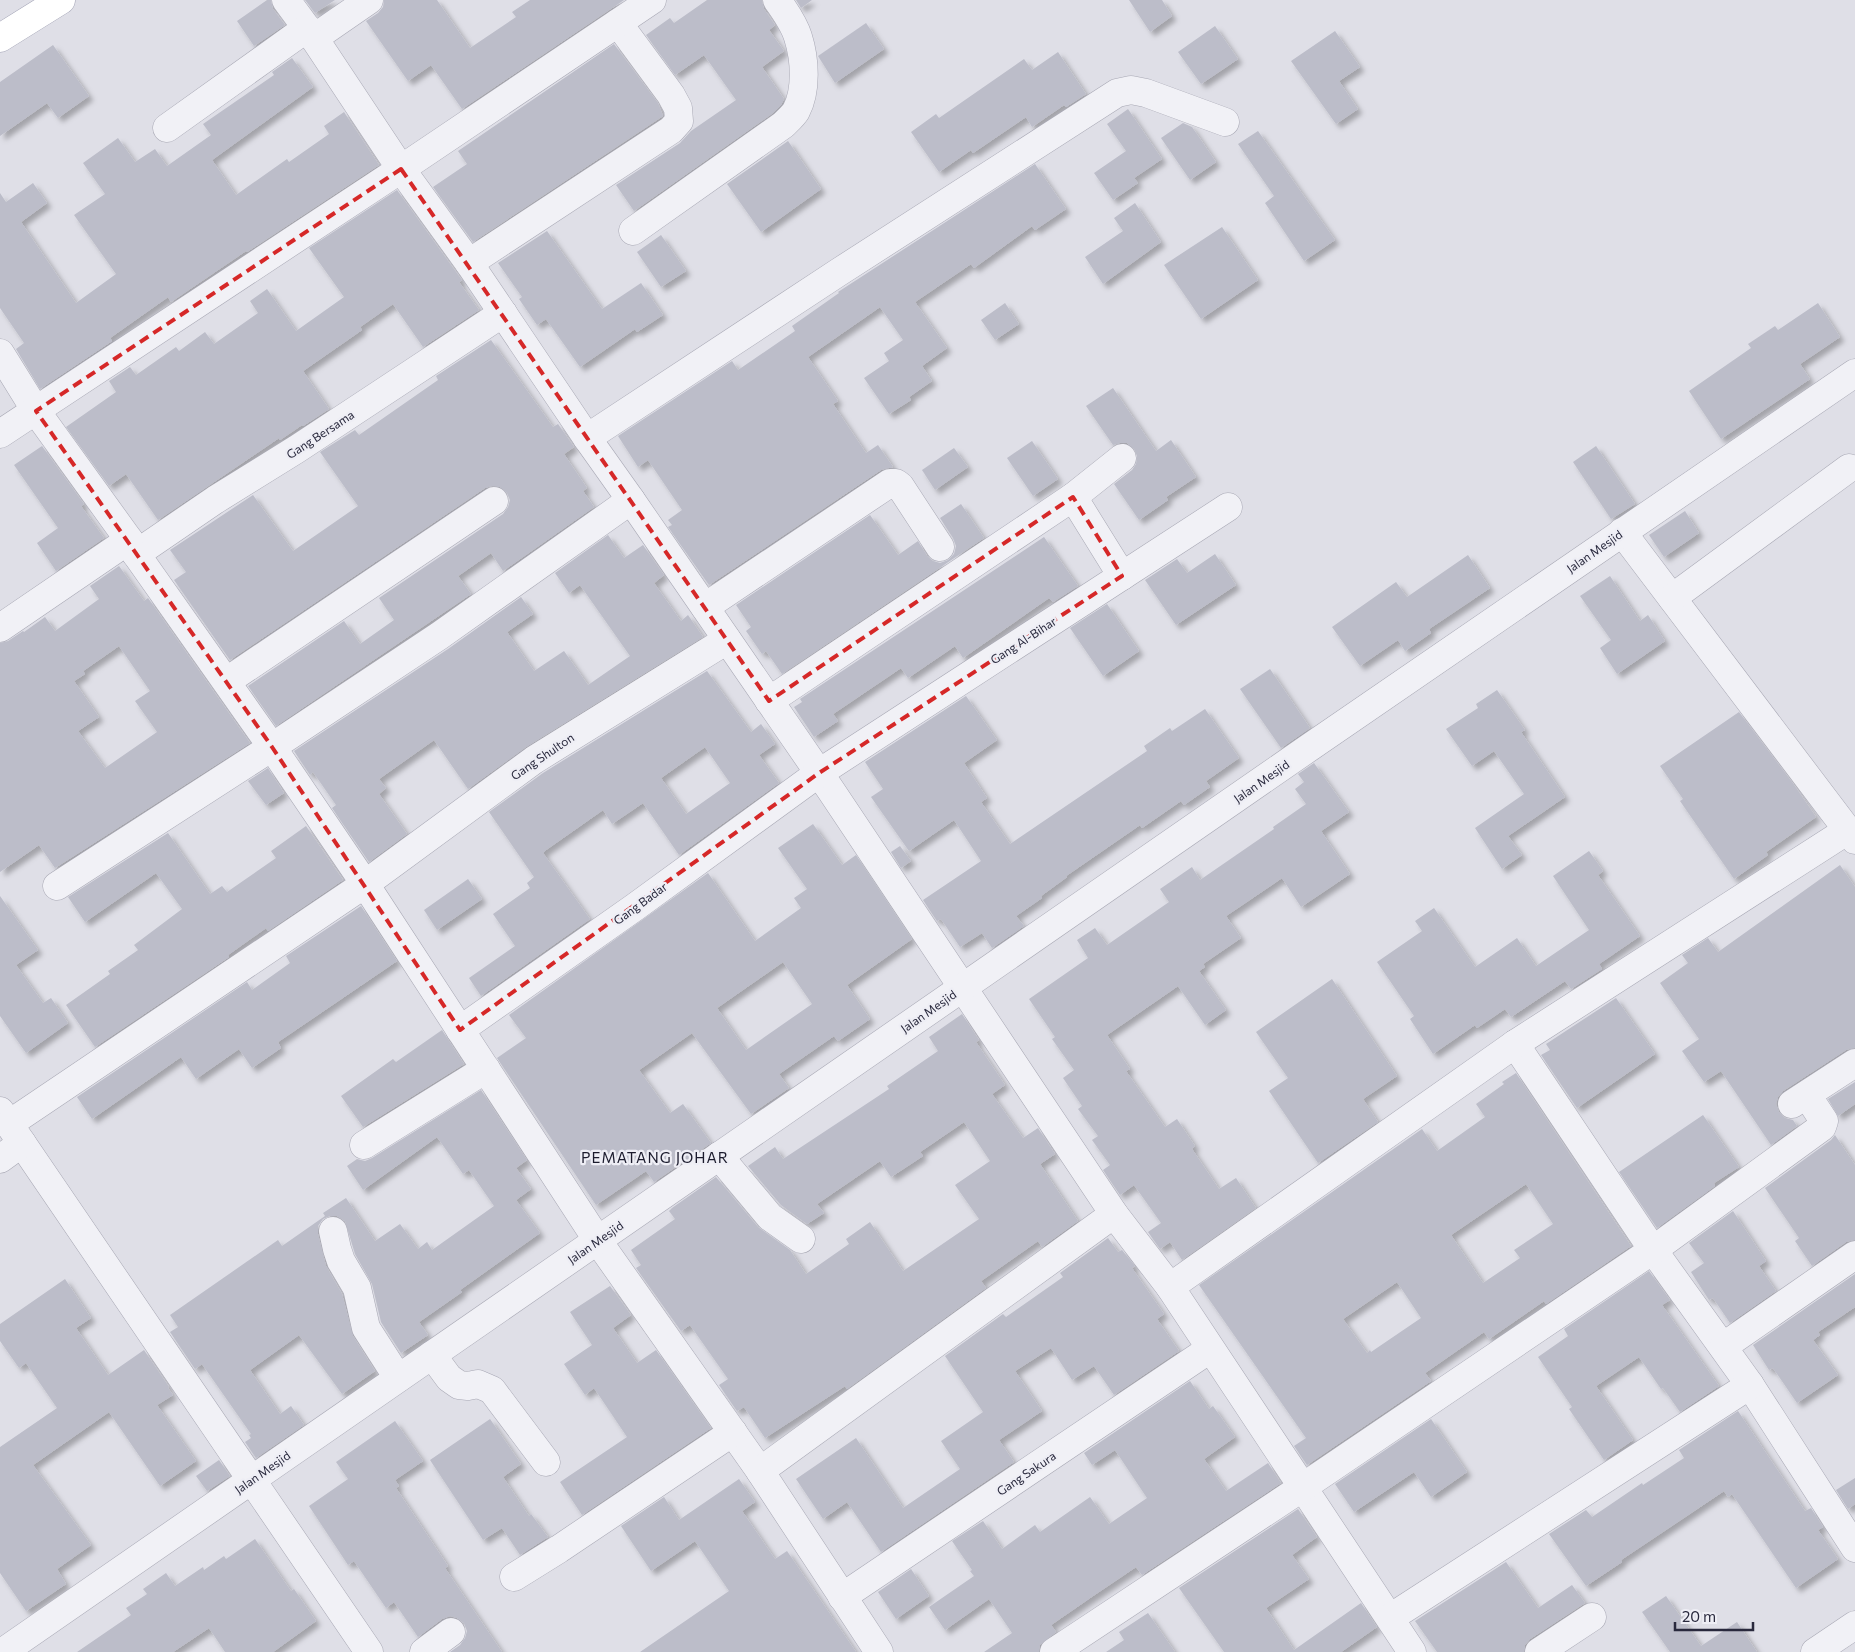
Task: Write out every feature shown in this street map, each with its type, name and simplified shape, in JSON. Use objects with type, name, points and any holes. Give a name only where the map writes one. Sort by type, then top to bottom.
[{"type":"main road","points":[[0,38],[61,0]]},
{"type":"street","points":[[286,0],[311,33],[401,169],[469,262],[587,438],[770,701],[1114,1214],[1170,1287],[1412,1652]]},
{"type":"street","points":[[168,128],[311,33],[369,0]]},
{"type":"street","points":[[0,434],[401,169],[652,0]]},
{"type":"street","points":[[633,231],[783,125],[796,111],[804,77],[802,56],[798,37],[785,11],[777,0]]},
{"type":"street","points":[[469,262],[671,130],[679,121],[678,108],[672,95],[618,23]]},
{"type":"street","points":[[587,438],[839,272],[1117,93],[1131,90],[1146,93],[1226,122]]},
{"type":"street","name":"Gang Bersama","points":[[0,628],[305,444],[503,313]]},
{"type":"street","points":[[0,353],[36,411],[272,747],[598,1241],[760,1471],[879,1652]]},
{"type":"street","name":"Jalan Mesjid","points":[[3,1652],[1622,532],[1855,373]]},
{"type":"street","points":[[770,701],[1073,497],[1122,458]]},
{"type":"street","points":[[1672,598],[1849,468]]},
{"type":"street","points":[[705,607],[890,483],[894,482],[900,486],[940,547]]},
{"type":"street","points":[[1073,497],[1122,576]]},
{"type":"street","points":[[227,681],[494,500]]},
{"type":"street","points":[[57,886],[439,636],[631,500]]},
{"type":"street","name":"Gang Al-Bihar","points":[[819,774],[1228,507]]},
{"type":"street","points":[[1170,1287],[1516,1044],[1852,835],[1622,532]]},
{"type":"street","name":"Gang Shulton","points":[[0,1159],[10,1126],[364,884],[534,760],[727,640]]},
{"type":"street","name":"Gang Badar","points":[[460,1030],[819,774]]},
{"type":"street","points":[[1516,1044],[1653,1250],[1724,1346],[1855,1548]]},
{"type":"street","points":[[1054,1652],[1303,1487],[1653,1250],[1822,1127],[1824,1121],[1799,1100],[1855,1063]]},
{"type":"street","points":[[364,1145],[486,1069]]},
{"type":"street","points":[[10,1126],[369,1652]]},
{"type":"street","points":[[720,1156],[770,1217],[794,1236],[801,1239]]},
{"type":"street","points":[[760,1471],[1114,1214]]},
{"type":"street","points":[[333,1231],[341,1261],[357,1288],[366,1328],[398,1378]]},
{"type":"street","points":[[1724,1346],[1855,1255]]},
{"type":"street","name":"Gang Sakura","points":[[842,1597],[1210,1349]]},
{"type":"street","points":[[432,1355],[449,1378],[459,1385],[478,1384],[492,1390],[546,1462]]},
{"type":"street","points":[[1390,1618],[1750,1385]]},
{"type":"street","points":[[514,1577],[568,1544],[733,1432]]},
{"type":"street","points":[[1539,1652],[1592,1617]]},
{"type":"street","points":[[1814,1652],[1855,1625]]},
{"type":"street","points":[[424,1652],[452,1632]]},
{"type":"highlighted area","points":[[401,169],[769,701],[1073,497],[1122,576],[819,773],[460,1030],[272,747],[36,411]]},
{"type":"building","points":[[267,0],[271,0],[273,9],[285,25],[254,46],[237,21]]},
{"type":"building","points":[[305,0],[335,0],[315,13]]},
{"type":"building","points":[[384,0],[437,0],[470,48],[516,17],[512,12],[530,0],[624,0],[462,109],[431,65],[408,81],[366,21],[378,13],[383,7]]},
{"type":"building","points":[[707,0],[762,0],[764,9],[775,25],[769,30],[784,51],[762,67],[784,99],[773,113],[634,211],[616,185],[680,143],[691,131],[736,100],[704,55],[675,75],[646,35],[670,18],[674,23]]},
{"type":"building","points":[[796,0],[812,0],[801,8]]},
{"type":"building","points":[[1129,0],[1162,0],[1172,16],[1150,32]]},
{"type":"building","points":[[866,23],[884,49],[835,83],[818,56]]},
{"type":"building","points":[[1215,26],[1238,59],[1201,84],[1178,52]]},
{"type":"building","points":[[1335,31],[1360,67],[1339,81],[1358,109],[1336,124],[1291,61]]},
{"type":"building","points":[[614,44],[658,103],[663,116],[473,242],[433,187],[467,164],[458,151]]},
{"type":"building","points":[[53,45],[89,96],[58,118],[47,103],[0,136],[0,82]]},
{"type":"building","points":[[1058,52],[1086,94],[1066,107],[1064,105],[1032,127],[1026,117],[973,153],[971,150],[939,172],[911,132],[936,114],[939,118],[1024,59],[1032,70]]},
{"type":"building","points":[[292,58],[313,87],[212,160],[236,195],[287,159],[289,162],[329,134],[324,126],[344,112],[379,165],[171,302],[168,297],[110,338],[112,341],[40,389],[16,349],[24,343],[0,308],[0,193],[6,202],[33,183],[47,203],[21,222],[76,303],[116,274],[74,215],[105,194],[83,163],[118,138],[135,162],[155,149],[167,166],[211,135],[203,124],[274,75],[272,72]]},
{"type":"building","points":[[1128,109],[1162,159],[1134,178],[1138,183],[1113,200],[1094,173],[1126,151],[1107,124]]},
{"type":"building","points":[[1183,123],[1192,127],[1216,162],[1190,180],[1161,138]]},
{"type":"building","points":[[1258,131],[1335,240],[1304,261],[1265,203],[1274,196],[1238,144]]},
{"type":"building","points":[[788,141],[821,189],[761,232],[727,184]]},
{"type":"building","points":[[1035,164],[1066,209],[1035,230],[1032,226],[974,268],[971,264],[915,302],[947,348],[922,366],[932,381],[909,397],[911,400],[889,414],[864,378],[889,361],[884,353],[903,340],[880,307],[808,357],[838,401],[833,404],[866,453],[878,445],[893,467],[881,470],[709,585],[668,527],[672,525],[668,520],[682,510],[648,460],[638,467],[618,436],[732,361],[738,370],[795,331],[792,326],[838,292]]},
{"type":"building","points":[[397,190],[462,280],[459,282],[479,310],[423,347],[393,304],[360,327],[362,330],[303,371],[329,409],[280,440],[279,438],[158,520],[126,474],[109,486],[66,427],[116,392],[109,381],[130,367],[136,375],[176,347],[179,351],[205,332],[214,344],[258,313],[250,301],[267,289],[296,331],[344,297],[309,248]]},
{"type":"building","points":[[1135,203],[1161,242],[1103,284],[1085,257],[1123,231],[1114,218]]},
{"type":"building","points":[[1222,227],[1258,280],[1201,319],[1164,265]]},
{"type":"building","points":[[547,231],[602,309],[641,283],[663,315],[637,332],[635,329],[580,367],[546,319],[537,325],[519,299],[522,297],[498,263]]},
{"type":"building","points":[[661,235],[686,271],[661,287],[637,252]]},
{"type":"building","points":[[1005,303],[1019,324],[995,340],[981,320]]},
{"type":"building","points":[[1818,303],[1840,337],[1800,364],[1810,379],[1721,439],[1689,391],[1751,348],[1748,344],[1775,326],[1778,330]]},
{"type":"building","points":[[491,340],[553,427],[558,424],[574,447],[564,454],[587,488],[583,491],[594,507],[503,571],[491,553],[458,576],[471,594],[276,726],[248,686],[344,621],[360,644],[394,620],[379,598],[503,514],[510,500],[507,493],[500,487],[492,486],[485,488],[230,660],[174,580],[186,572],[170,550],[253,495],[293,551],[358,506],[320,452],[355,430],[359,435],[438,380],[436,376]]},
{"type":"building","points":[[1113,388],[1156,451],[1171,440],[1196,477],[1166,497],[1168,500],[1139,520],[1114,484],[1132,470],[1136,464],[1137,456],[1134,449],[1127,443],[1113,445],[1086,406]]},
{"type":"building","points":[[1032,441],[1058,479],[1033,496],[1007,458]]},
{"type":"building","points":[[42,446],[84,504],[81,506],[104,538],[56,571],[37,543],[58,528],[14,465]]},
{"type":"building","points":[[1596,446],[1635,504],[1611,519],[1573,462]]},
{"type":"building","points":[[954,448],[968,467],[935,490],[922,470]]},
{"type":"building","points":[[961,504],[984,538],[782,674],[766,651],[762,654],[746,631],[751,627],[736,605],[870,515],[898,555],[918,541],[927,556],[933,561],[940,563],[948,560],[954,554],[956,546],[940,518]]},
{"type":"building","points":[[1685,511],[1699,533],[1664,557],[1649,535]]},
{"type":"building","points":[[608,535],[624,558],[643,545],[664,575],[654,583],[681,621],[688,615],[703,637],[526,747],[468,789],[434,740],[379,779],[386,788],[379,794],[407,834],[369,862],[332,808],[336,805],[313,772],[310,775],[294,751],[448,649],[521,597],[533,614],[507,632],[534,671],[564,651],[588,685],[630,656],[580,585],[569,593],[555,573]]},
{"type":"building","points":[[1044,537],[1078,586],[1053,602],[1049,598],[963,658],[955,646],[908,678],[901,668],[833,714],[838,721],[814,737],[794,707],[802,702],[800,699]]},
{"type":"building","points":[[1215,554],[1236,585],[1176,625],[1145,580],[1177,559],[1187,573]]},
{"type":"building","points":[[1468,555],[1490,588],[1429,629],[1431,633],[1405,651],[1398,640],[1360,666],[1332,627],[1396,582],[1407,597]]},
{"type":"building","points":[[119,566],[144,601],[148,598],[250,743],[55,868],[39,845],[0,872],[0,643],[8,641],[24,632],[45,617],[55,631],[99,599],[90,586]],"holes":[[[119,646],[150,691],[135,701],[157,732],[105,768],[78,731],[99,717],[74,681],[85,674],[83,671]]]},
{"type":"building","points":[[1610,576],[1640,621],[1648,615],[1665,641],[1617,674],[1600,648],[1611,640],[1580,596]]},
{"type":"building","points":[[1107,604],[1139,651],[1103,676],[1070,628]]},
{"type":"building","points":[[1270,669],[1310,728],[1281,748],[1240,689]]},
{"type":"building","points":[[707,671],[751,732],[761,724],[775,744],[759,755],[779,783],[679,855],[643,803],[612,824],[603,810],[546,850],[543,853],[590,919],[481,996],[469,978],[515,946],[493,914],[530,888],[527,883],[534,877],[489,812],[543,773]],"holes":[[[705,747],[730,783],[686,814],[661,778]]]},
{"type":"building","points":[[1497,690],[1525,730],[1521,732],[1565,797],[1508,836],[1522,855],[1502,869],[1475,828],[1524,794],[1494,751],[1472,766],[1446,729],[1478,708],[1476,704]]},
{"type":"building","points":[[966,696],[997,740],[964,763],[987,798],[981,802],[1010,844],[1147,751],[1144,746],[1170,728],[1172,731],[1205,709],[1239,758],[1206,781],[1210,787],[1184,805],[1181,801],[1142,828],[1140,825],[1066,876],[1041,896],[1042,898],[1016,916],[1024,926],[992,948],[982,933],[960,947],[941,919],[937,921],[923,900],[981,861],[954,820],[909,851],[871,797],[883,789],[865,762]]},
{"type":"building","points":[[1739,712],[1816,817],[1766,852],[1768,855],[1734,879],[1680,801],[1683,799],[1660,766]]},
{"type":"building","points":[[1314,763],[1349,812],[1321,831],[1350,874],[1301,907],[1282,878],[1226,916],[1241,938],[1203,964],[1205,967],[1199,971],[1226,1010],[1205,1025],[1178,986],[1107,1035],[1130,1069],[1126,1071],[1165,1127],[1177,1119],[1195,1146],[1192,1149],[1219,1189],[1236,1178],[1256,1208],[1182,1260],[1170,1242],[1160,1249],[1148,1232],[1161,1223],[1134,1185],[1120,1195],[1103,1170],[1110,1165],[1092,1140],[1098,1136],[1078,1109],[1082,1106],[1063,1078],[1074,1070],[1052,1039],[1055,1037],[1029,999],[1088,958],[1077,940],[1095,928],[1107,945],[1169,902],[1160,889],[1192,867],[1200,880],[1274,829],[1273,827],[1306,804],[1295,789],[1304,782],[1298,774]]},
{"type":"building","points":[[268,768],[284,793],[266,805],[248,781]]},
{"type":"building","points":[[813,824],[842,865],[856,855],[912,939],[847,985],[870,1019],[838,1041],[834,1036],[779,1074],[789,1088],[751,1114],[692,1033],[639,1070],[670,1113],[683,1104],[711,1143],[654,1182],[646,1171],[596,1205],[497,1058],[526,1038],[509,1015],[708,873],[755,941],[801,908],[794,898],[807,889],[778,848]],"holes":[[[783,962],[812,1004],[746,1050],[717,1008]]]},
{"type":"building","points":[[306,826],[343,880],[268,931],[266,928],[228,955],[229,957],[95,1047],[66,1005],[110,974],[108,971],[138,950],[134,945],[182,909],[156,873],[85,922],[68,897],[168,833],[210,894],[222,886],[227,892],[276,858],[271,851]]},
{"type":"building","points":[[900,846],[911,861],[901,868],[891,852]]},
{"type":"building","points":[[1589,851],[1603,871],[1598,875],[1640,936],[1599,964],[1602,969],[1571,989],[1565,981],[1511,1017],[1505,1009],[1477,1028],[1475,1025],[1433,1054],[1410,1019],[1414,1016],[1377,962],[1422,931],[1415,921],[1434,908],[1475,967],[1517,938],[1536,966],[1589,930],[1553,876]]},
{"type":"building","points":[[1840,865],[1855,887],[1855,1048],[1846,1050],[1783,1091],[1778,1097],[1776,1104],[1779,1112],[1785,1118],[1793,1120],[1797,1126],[1771,1145],[1721,1071],[1704,1082],[1682,1051],[1699,1039],[1660,983],[1688,963],[1682,955],[1708,938],[1718,952]]},
{"type":"building","points":[[468,879],[482,899],[437,930],[424,910]]},
{"type":"building","points":[[0,896],[38,950],[16,965],[43,1003],[51,998],[68,1023],[26,1053],[0,1016]]},
{"type":"building","points":[[361,906],[397,961],[278,1042],[281,1048],[252,1068],[239,1049],[196,1079],[181,1057],[92,1119],[77,1097],[247,982],[252,990],[290,963],[286,956]]},
{"type":"building","points":[[1332,979],[1397,1076],[1363,1099],[1378,1122],[1318,1163],[1269,1091],[1288,1078],[1256,1032]]},
{"type":"building","points":[[1616,998],[1655,1054],[1577,1108],[1541,1055],[1550,1050],[1546,1044]]},
{"type":"building","points":[[962,1014],[979,1040],[976,1042],[1005,1085],[992,1094],[1023,1138],[1038,1128],[1055,1154],[1040,1164],[1078,1221],[1042,1247],[1038,1241],[981,1281],[986,1288],[847,1389],[845,1386],[765,1438],[744,1407],[737,1411],[719,1385],[728,1379],[690,1325],[681,1331],[636,1268],[641,1265],[631,1250],[675,1219],[669,1211],[672,1208],[716,1177],[758,1227],[790,1250],[806,1274],[849,1244],[846,1239],[870,1222],[903,1271],[979,1219],[955,1185],[990,1161],[964,1122],[920,1152],[923,1156],[891,1177],[880,1161],[817,1204],[824,1213],[807,1224],[781,1205],[748,1166],[775,1147],[783,1159],[889,1089],[887,1086],[938,1051],[929,1037]]},
{"type":"building","points":[[442,1030],[464,1064],[363,1127],[341,1096],[393,1059],[396,1062]]},
{"type":"building","points":[[1516,1073],[1631,1246],[1546,1304],[1544,1301],[1489,1339],[1484,1332],[1425,1373],[1431,1381],[1307,1465],[1294,1446],[1306,1438],[1199,1285],[1422,1129],[1437,1151],[1485,1117],[1476,1104],[1504,1084],[1502,1082]],"holes":[[[1526,1184],[1553,1224],[1514,1250],[1520,1258],[1483,1283],[1451,1235]],[[1397,1282],[1421,1318],[1367,1353],[1343,1319]]]},
{"type":"building","points":[[1855,1082],[1855,1104],[1838,1116],[1828,1099]]},
{"type":"building","points":[[481,1090],[527,1160],[516,1168],[531,1189],[516,1200],[540,1233],[419,1322],[428,1335],[401,1353],[381,1322],[372,1284],[355,1254],[345,1221],[337,1216],[323,1219],[318,1226],[318,1234],[326,1266],[342,1294],[353,1336],[375,1371],[342,1394],[299,1335],[250,1370],[280,1414],[291,1406],[304,1425],[256,1458],[245,1442],[251,1438],[249,1435],[251,1434],[202,1364],[195,1369],[170,1332],[178,1327],[170,1315],[278,1240],[282,1246],[325,1216],[323,1213],[346,1198],[375,1241],[400,1224],[418,1249],[427,1242],[432,1250],[494,1206],[469,1170],[463,1174],[437,1137],[363,1190],[347,1166],[357,1159],[365,1161],[372,1158]]},
{"type":"building","points":[[1703,1115],[1739,1167],[1714,1183],[1715,1186],[1657,1228],[1619,1172]]},
{"type":"building","points":[[1835,1135],[1855,1165],[1855,1240],[1846,1242],[1812,1266],[1795,1241],[1799,1238],[1765,1188],[1831,1140]]},
{"type":"building","points":[[1733,1211],[1766,1261],[1759,1266],[1776,1291],[1730,1323],[1713,1298],[1709,1300],[1691,1272],[1704,1263],[1689,1243]]},
{"type":"building","points":[[1108,1238],[1118,1252],[1122,1250],[1135,1266],[1132,1268],[1164,1314],[1157,1319],[1179,1351],[1114,1395],[1094,1366],[1072,1380],[1051,1348],[1015,1371],[1042,1411],[999,1440],[1014,1462],[881,1552],[847,1502],[823,1519],[796,1479],[856,1438],[903,1508],[960,1469],[941,1441],[983,1412],[945,1356],[1003,1314],[1006,1317],[1063,1277],[1060,1273]]},
{"type":"building","points":[[1649,1271],[1670,1300],[1662,1305],[1719,1386],[1680,1412],[1639,1357],[1596,1386],[1633,1440],[1604,1460],[1569,1409],[1572,1407],[1538,1357],[1568,1336],[1564,1329]]},
{"type":"building","points":[[1855,1274],[1855,1307],[1818,1332],[1820,1335],[1813,1340],[1838,1375],[1797,1403],[1773,1368],[1769,1370],[1753,1345]]},
{"type":"building","points":[[65,1279],[91,1318],[76,1328],[108,1375],[144,1350],[173,1395],[157,1405],[196,1461],[160,1486],[109,1412],[33,1465],[91,1545],[57,1569],[66,1584],[26,1611],[0,1573],[0,1447],[57,1408],[26,1363],[19,1368],[0,1341],[0,1324]]},
{"type":"building","points":[[610,1286],[631,1315],[613,1328],[637,1363],[656,1350],[711,1428],[582,1515],[560,1482],[627,1437],[594,1388],[585,1395],[564,1364],[592,1345],[570,1312]]},
{"type":"building","points":[[1190,1381],[1209,1409],[1213,1406],[1235,1437],[1204,1459],[1226,1491],[1268,1463],[1281,1483],[1142,1575],[1136,1567],[1051,1625],[1056,1632],[1040,1645],[1039,1652],[984,1652],[1012,1633],[989,1599],[945,1630],[929,1607],[974,1576],[952,1541],[983,1521],[1002,1549],[1035,1525],[1040,1532],[1090,1497],[1109,1524],[1147,1498],[1115,1450],[1092,1465],[1084,1453]]},
{"type":"building","points":[[1738,1411],[1805,1511],[1811,1508],[1823,1527],[1818,1530],[1838,1559],[1796,1588],[1732,1494],[1728,1497],[1724,1491],[1621,1560],[1622,1562],[1586,1586],[1549,1534],[1586,1510],[1592,1517],[1642,1483],[1643,1485],[1684,1458],[1679,1450]]},
{"type":"building","points":[[490,1419],[521,1464],[503,1477],[529,1516],[531,1514],[548,1537],[520,1555],[502,1528],[483,1540],[430,1460]]},
{"type":"building","points":[[1431,1419],[1467,1472],[1431,1497],[1414,1472],[1354,1512],[1335,1484]]},
{"type":"building","points":[[395,1421],[423,1461],[395,1480],[399,1486],[396,1488],[448,1566],[445,1568],[502,1652],[450,1652],[460,1645],[467,1631],[464,1623],[450,1616],[442,1619],[418,1637],[394,1602],[386,1608],[354,1561],[348,1565],[309,1506],[348,1479],[336,1462]]},
{"type":"building","points":[[219,1460],[230,1476],[207,1491],[196,1476]]},
{"type":"building","points":[[1855,1478],[1855,1504],[1848,1509],[1836,1490]]},
{"type":"building","points":[[739,1479],[755,1502],[742,1511],[775,1559],[787,1551],[856,1652],[640,1652],[729,1591],[695,1541],[651,1571],[621,1526],[664,1497],[679,1520]]},
{"type":"building","points":[[1298,1509],[1317,1537],[1292,1555],[1309,1579],[1266,1608],[1294,1650],[1361,1603],[1377,1627],[1341,1652],[1224,1652],[1179,1588]]},
{"type":"building","points":[[255,1539],[291,1591],[294,1589],[316,1621],[273,1652],[225,1652],[209,1628],[173,1652],[77,1652],[131,1615],[126,1608],[147,1594],[143,1589],[166,1573],[175,1586],[203,1567],[204,1570],[224,1556],[226,1559]]},
{"type":"building","points":[[1506,1562],[1538,1608],[1572,1585],[1585,1603],[1530,1639],[1525,1645],[1524,1652],[1437,1652],[1415,1621]]},
{"type":"building","points":[[911,1569],[929,1596],[896,1619],[878,1592]]},
{"type":"building","points":[[1666,1596],[1701,1646],[1737,1622],[1757,1652],[1670,1652],[1642,1612]]},
{"type":"building","points":[[1148,1613],[1175,1652],[1106,1652],[1124,1640],[1119,1632]]},
{"type":"district","name":"PEMATANG JOHAR","points":[[655,1157]]}]
